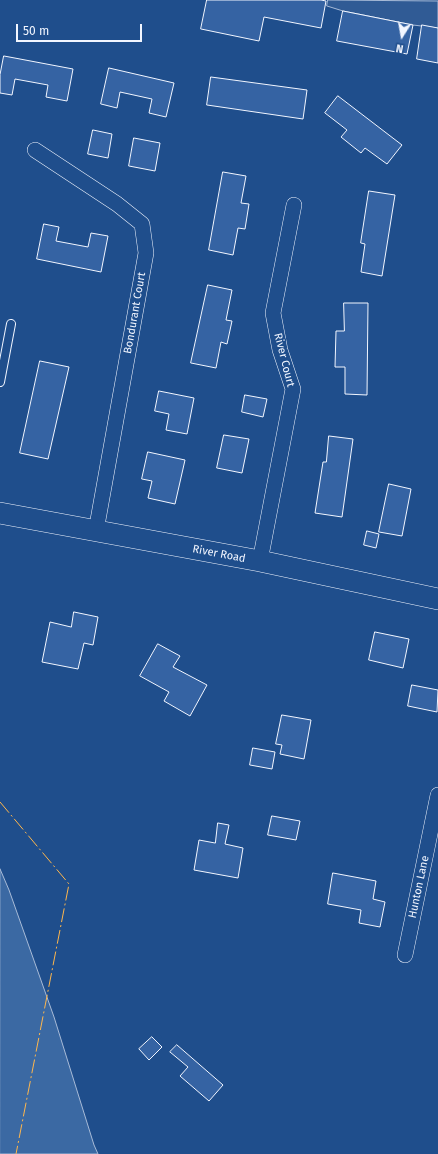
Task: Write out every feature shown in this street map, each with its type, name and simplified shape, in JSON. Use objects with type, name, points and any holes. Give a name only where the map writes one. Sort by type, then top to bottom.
[{"type":"street","name":"Bondurant Court","points":[[35,150],[117,204],[142,224],[146,253],[96,531]]},
{"type":"street","name":"River Court","points":[[260,561],[293,389],[280,350],[273,312],[294,205]]},
{"type":"street","name":"River Road","points":[[0,513],[260,561],[438,599]]},
{"type":"street","name":"Hunton Lane","points":[[405,955],[438,795]]},
{"type":"lane","points":[[0,382],[11,324]]},
{"type":"shaded area","points":[[328,0],[438,1],[438,28],[413,25],[343,11],[327,6]]},
{"type":"shaded area","points":[[0,869],[9,890],[54,1017],[98,1154],[0,1154]]},
{"type":"building","points":[[207,0],[326,1],[321,28],[264,17],[259,41],[201,29]]},
{"type":"building","points":[[343,11],[413,25],[407,54],[337,41]]},
{"type":"building","points":[[422,25],[438,28],[438,63],[417,59]]},
{"type":"building","points":[[4,56],[73,69],[67,101],[46,97],[48,85],[15,79],[12,95],[0,93],[0,75]]},
{"type":"building","points":[[109,68],[174,83],[166,117],[149,113],[152,99],[120,92],[117,108],[101,104]]},
{"type":"building","points":[[211,77],[307,90],[303,119],[207,105]]},
{"type":"building","points":[[338,96],[402,145],[387,164],[365,148],[361,153],[341,137],[347,130],[325,113]]},
{"type":"building","points":[[93,130],[112,134],[108,158],[88,154]]},
{"type":"building","points":[[134,138],[160,143],[155,171],[129,166]]},
{"type":"building","points":[[223,172],[246,176],[241,203],[249,204],[245,229],[238,228],[233,255],[209,250]]},
{"type":"building","points":[[369,191],[395,195],[382,276],[361,272],[365,244],[361,243]]},
{"type":"building","points":[[44,224],[59,227],[56,241],[88,247],[91,233],[108,236],[101,272],[37,259]]},
{"type":"building","points":[[208,285],[232,290],[226,320],[232,321],[227,344],[221,342],[216,368],[191,363]]},
{"type":"building","points":[[344,303],[368,303],[367,395],[345,394],[345,367],[335,367],[336,331],[344,331]]},
{"type":"building","points":[[40,361],[69,367],[48,459],[20,453]]},
{"type":"building","points":[[159,391],[194,398],[187,434],[166,430],[169,414],[155,411]]},
{"type":"building","points":[[245,395],[267,399],[263,417],[242,412]]},
{"type":"building","points":[[224,435],[249,439],[242,473],[217,468]]},
{"type":"building","points":[[329,436],[353,439],[342,517],[315,513],[323,462],[326,462]]},
{"type":"building","points":[[148,452],[185,460],[175,504],[148,498],[152,481],[142,479]]},
{"type":"building","points":[[389,484],[411,489],[402,536],[379,532]]},
{"type":"building","points":[[367,531],[379,534],[376,548],[364,545]]},
{"type":"building","points":[[74,612],[98,617],[93,645],[84,643],[78,669],[42,662],[50,622],[71,627]]},
{"type":"building","points":[[375,632],[409,639],[403,668],[369,660]]},
{"type":"building","points":[[158,644],[180,656],[173,667],[207,685],[190,716],[164,701],[169,692],[140,676]]},
{"type":"building","points":[[412,685],[438,690],[437,712],[408,706]]},
{"type":"building","points":[[282,715],[311,720],[304,759],[280,754],[282,745],[276,744]]},
{"type":"building","points":[[253,748],[275,752],[272,769],[250,765]]},
{"type":"building","points":[[272,816],[300,821],[296,840],[268,835]]},
{"type":"building","points":[[218,823],[229,825],[225,844],[243,848],[238,878],[194,870],[199,840],[215,843]]},
{"type":"building","points":[[333,873],[376,881],[373,899],[385,902],[380,927],[359,923],[361,910],[328,904]]},
{"type":"building","points":[[152,1037],[162,1047],[149,1060],[139,1049]]},
{"type":"building","points":[[177,1045],[223,1085],[209,1101],[180,1076],[188,1067],[170,1052]]},
{"type":"power","points":[[0,802],[69,884],[16,1154]]}]
